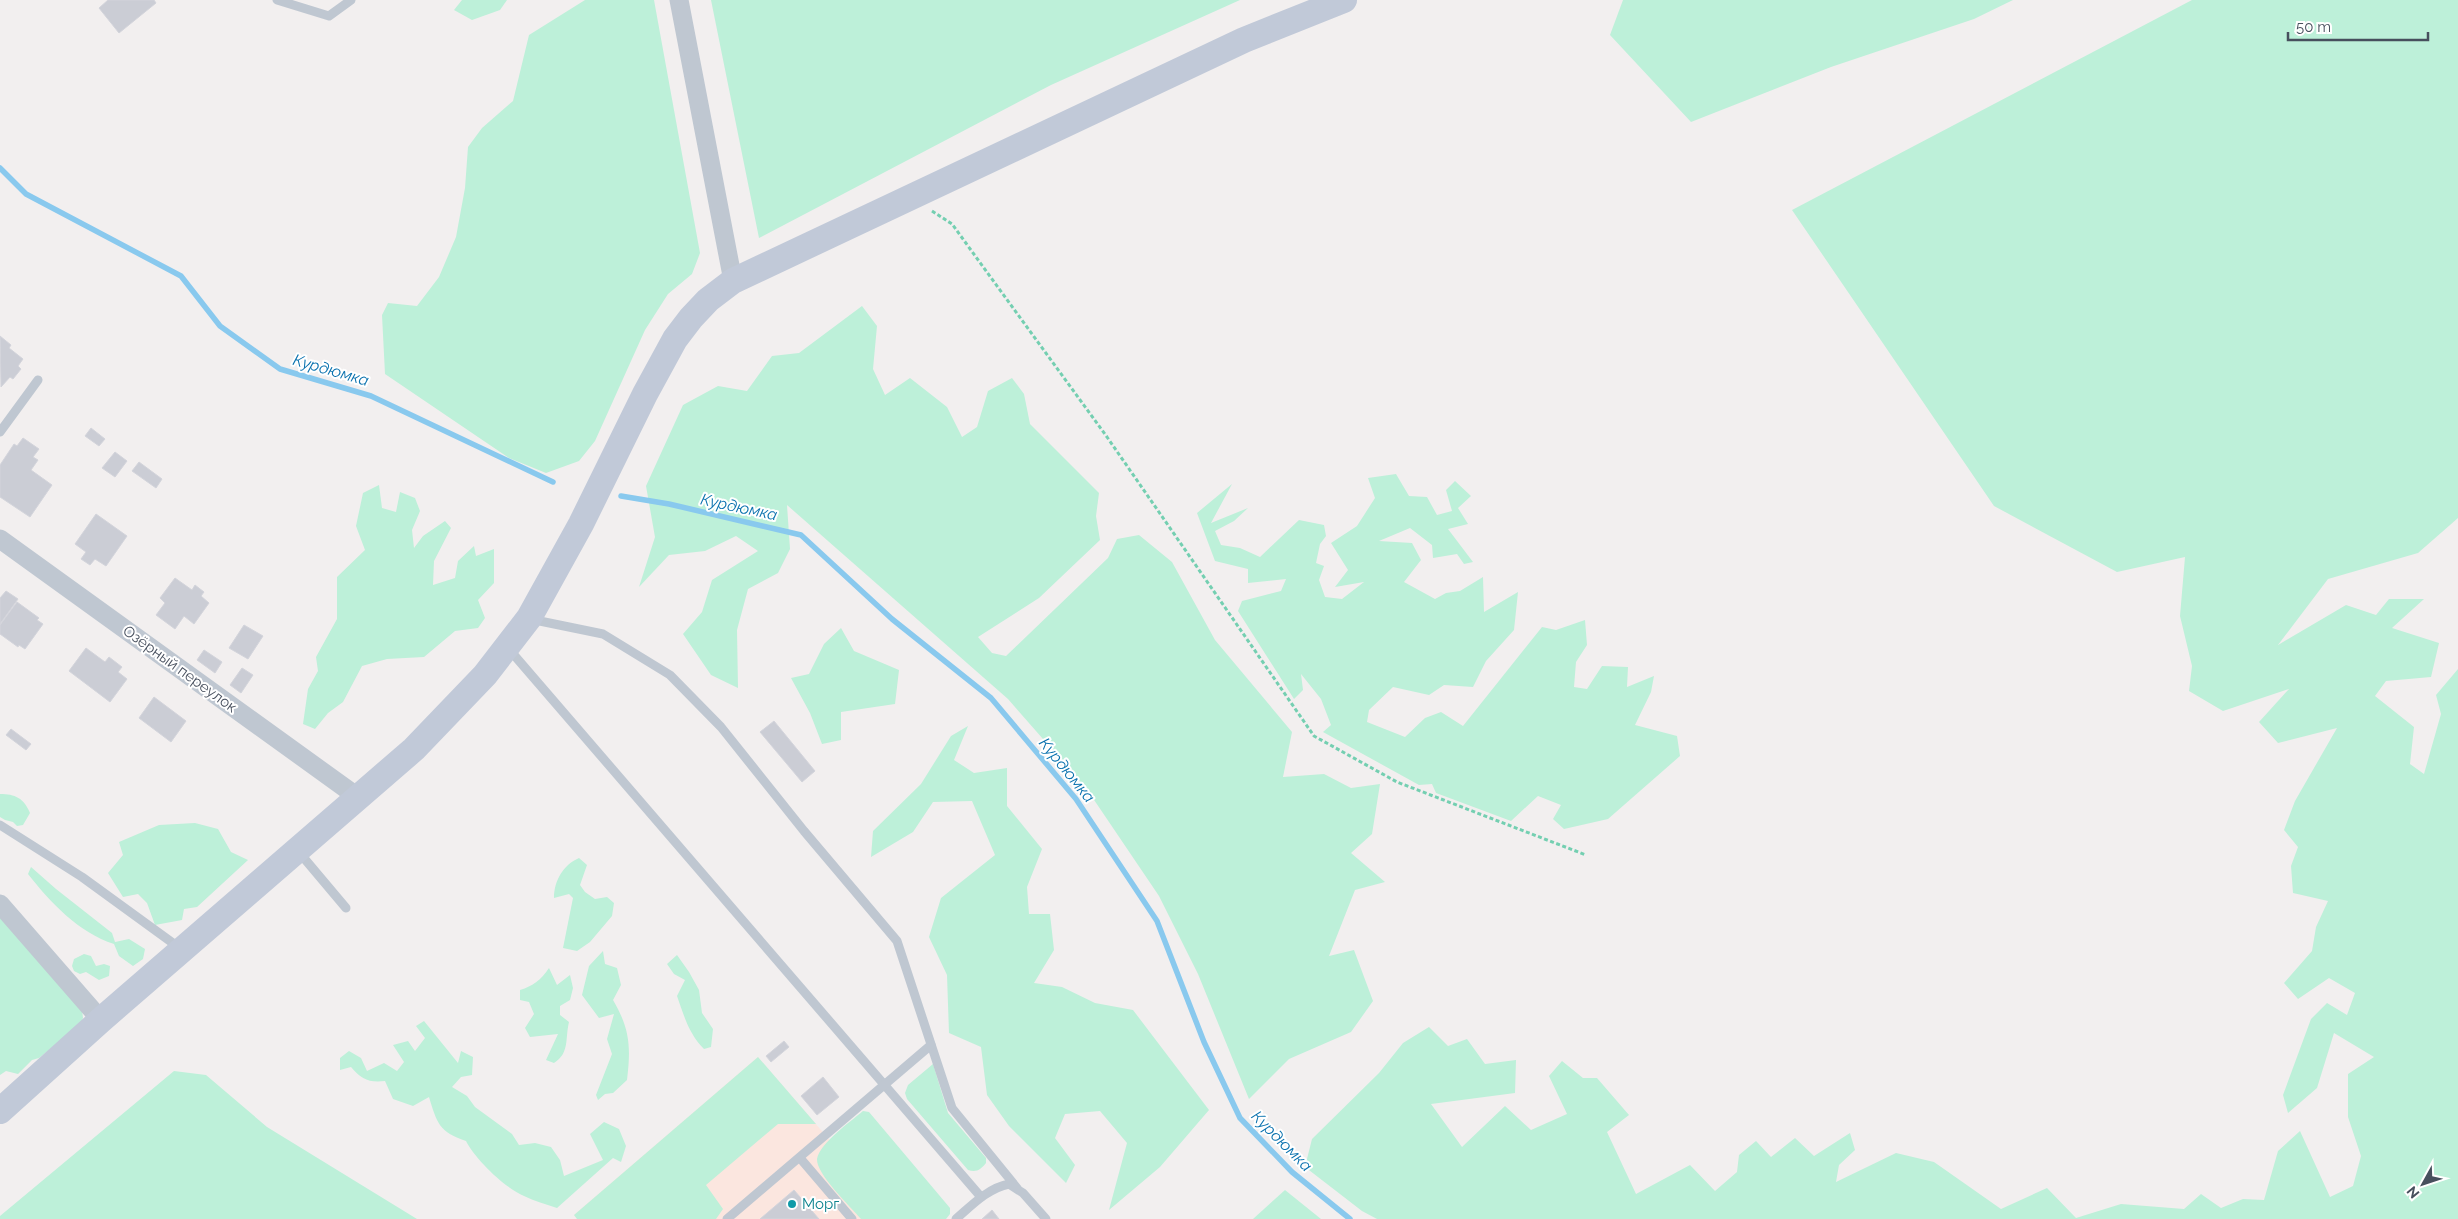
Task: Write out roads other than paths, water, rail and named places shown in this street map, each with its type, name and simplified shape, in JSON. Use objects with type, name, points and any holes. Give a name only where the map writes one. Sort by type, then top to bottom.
[{"type":"main road","points":[[0,1111],[100,1020],[359,798],[446,719],[485,675],[529,618],[581,524],[645,394],[675,339],[690,318],[708,300],[734,281],[1244,40],[1344,0]]},
{"type":"street","points":[[679,0],[734,281]]},
{"type":"street","name":"Озёрный переулок","points":[[0,539],[359,798]]},
{"type":"street","points":[[0,904],[100,1020]]},
{"type":"lane","points":[[277,0],[329,16],[352,0]]},
{"type":"lane","points":[[0,432],[38,380]]},
{"type":"lane","points":[[529,618],[603,634],[670,675],[721,727],[804,831],[898,941],[952,1108],[1017,1188],[1046,1219]]},
{"type":"lane","points":[[507,646],[982,1197]]},
{"type":"lane","points":[[0,825],[82,877],[183,950]]},
{"type":"lane","points":[[298,850],[346,908]]},
{"type":"lane","points":[[727,1219],[931,1045]]},
{"type":"lane","points":[[800,1158],[852,1219]]},
{"type":"lane","points":[[956,1219],[982,1197],[1003,1185],[1009,1184],[1017,1188]]},
{"type":"waterway","name":"Курдюмка","points":[[0,168],[26,194],[181,276],[220,326],[280,369],[371,396],[553,482]]},
{"type":"waterway","name":"Курдюмка","points":[[621,496],[669,504],[801,535],[892,619],[991,698],[1076,799],[1157,921],[1204,1042],[1240,1118],[1292,1172],[1350,1219]]},
{"type":"place","name":"Морг","points":[[792,1204]]}]
